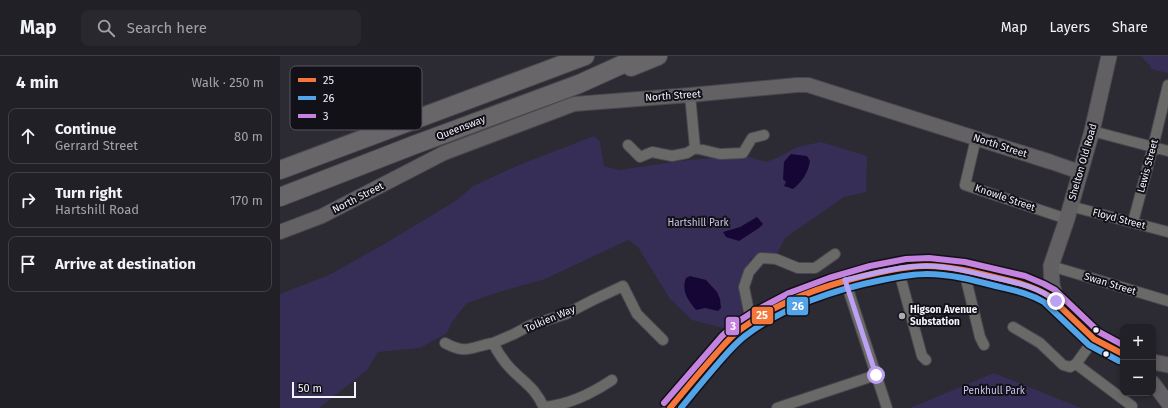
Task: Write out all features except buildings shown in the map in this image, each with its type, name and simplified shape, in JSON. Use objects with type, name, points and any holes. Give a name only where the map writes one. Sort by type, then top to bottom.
[{"type":"highway","points":[[422,117],[584,56]]},
{"type":"highway","name":"Queensway","points":[[280,197],[414,145],[579,84],[641,56]]},
{"type":"highway","points":[[579,84],[658,56]]},
{"type":"highway","points":[[422,113],[472,98]]},
{"type":"highway","points":[[280,157],[368,130]]},
{"type":"highway","points":[[280,170],[387,130]]},
{"type":"main road","name":"Shelton Old Road","points":[[1056,301],[1052,284],[1051,266],[1069,213],[1092,131],[1109,56]]},
{"type":"main road","points":[[670,408],[723,347],[751,322],[821,288],[845,280],[898,268],[927,266],[950,268],[1023,284],[1040,291],[1056,301],[1094,339],[1120,352]]},
{"type":"main road","name":"Shelton Old Road","points":[[1023,284],[1039,278],[1051,266]]},
{"type":"main road","points":[[1156,363],[1168,365]]},
{"type":"street","name":"North Street","points":[[280,232],[329,212],[444,153],[574,104],[797,85],[808,85],[1080,172]]},
{"type":"street","name":"Lewis Street","points":[[1133,222],[1168,85]]},
{"type":"street","points":[[690,95],[695,148]]},
{"type":"street","points":[[1092,131],[1168,151]]},
{"type":"street","points":[[628,145],[640,157],[652,152],[672,156],[687,153],[695,148],[720,154],[743,152],[752,138],[764,135]]},
{"type":"street","name":"Knowle Street","points":[[976,138],[965,185],[1069,213]]},
{"type":"street","name":"Floyd Street","points":[[1069,213],[1133,222],[1168,232]]},
{"type":"street","points":[[751,322],[744,287],[749,272],[761,258],[776,258],[798,268],[816,268],[835,254]]},
{"type":"street","name":"Swan Street","points":[[1051,266],[1168,301]]},
{"type":"street","points":[[898,268],[922,356],[926,360]]},
{"type":"street","points":[[964,271],[980,338],[984,345]]},
{"type":"street","points":[[845,280],[887,408]]},
{"type":"street","name":"Tolkien Way","points":[[493,343],[531,325],[566,314],[623,286],[637,314],[663,340]]},
{"type":"street","points":[[1013,327],[1029,342],[1040,344],[1064,365],[1070,367],[1076,364],[1094,339]]},
{"type":"street","points":[[444,343],[455,348],[465,350],[493,343],[498,354],[512,370],[531,386],[544,408],[557,406],[580,398],[601,388],[612,380]]},
{"type":"street","points":[[1076,364],[1132,406]]},
{"type":"street","points":[[777,408],[876,375]]},
{"type":"street","points":[[1156,387],[1168,403]]},
{"type":"green space","points":[[1141,56],[1168,56],[1168,73],[1151,69],[1151,67]]},
{"type":"green space","name":"Hartshill Park","points":[[594,136],[600,142],[604,166],[619,170],[680,161],[743,155],[766,162],[797,147],[821,142],[867,156],[866,192],[844,197],[785,238],[777,254],[751,258],[738,285],[743,315],[731,330],[692,320],[670,299],[638,247],[628,240],[545,279],[467,303],[452,322],[447,333],[420,348],[378,352],[367,370],[319,408],[280,408],[280,294],[329,275],[386,243],[457,200],[473,186],[519,165]]},
{"type":"green space","name":"Penkhull Park","points":[[994,373],[1081,408],[910,408]]},
{"type":"shaded area","points":[[791,154],[807,156],[810,161],[804,177],[793,189],[784,186],[786,182],[783,179],[784,162]]},
{"type":"shaded area","points":[[757,217],[763,224],[739,241],[726,237],[723,232],[740,227]]},
{"type":"shaded area","points":[[690,276],[706,280],[717,292],[720,299],[721,308],[718,311],[705,308],[696,310],[688,299],[684,287],[686,278]]},
{"type":"transit line","name":"3","points":[[664,403],[722,336],[736,323],[753,312],[789,293],[829,278],[870,266],[906,259],[929,258],[965,262],[1025,276],[1055,290],[1099,332],[1120,343]]},
{"type":"transit line","name":"25","points":[[670,408],[727,341],[756,319],[773,309],[808,293],[863,276],[909,267],[935,266],[953,268],[1031,287],[1049,296],[1094,339],[1120,352]]},
{"type":"transit line","name":"26","points":[[681,408],[736,344],[745,336],[776,316],[810,300],[847,288],[910,275],[936,274],[953,276],[1014,290],[1032,296],[1044,302],[1089,345],[1119,361]]},
{"type":"place","name":"Higson Avenue Substation","points":[[902,316]]},
{"type":"route","points":[[876,375],[845,280],[898,268],[927,266],[950,268],[1023,284],[1040,291],[1056,301]]}]
